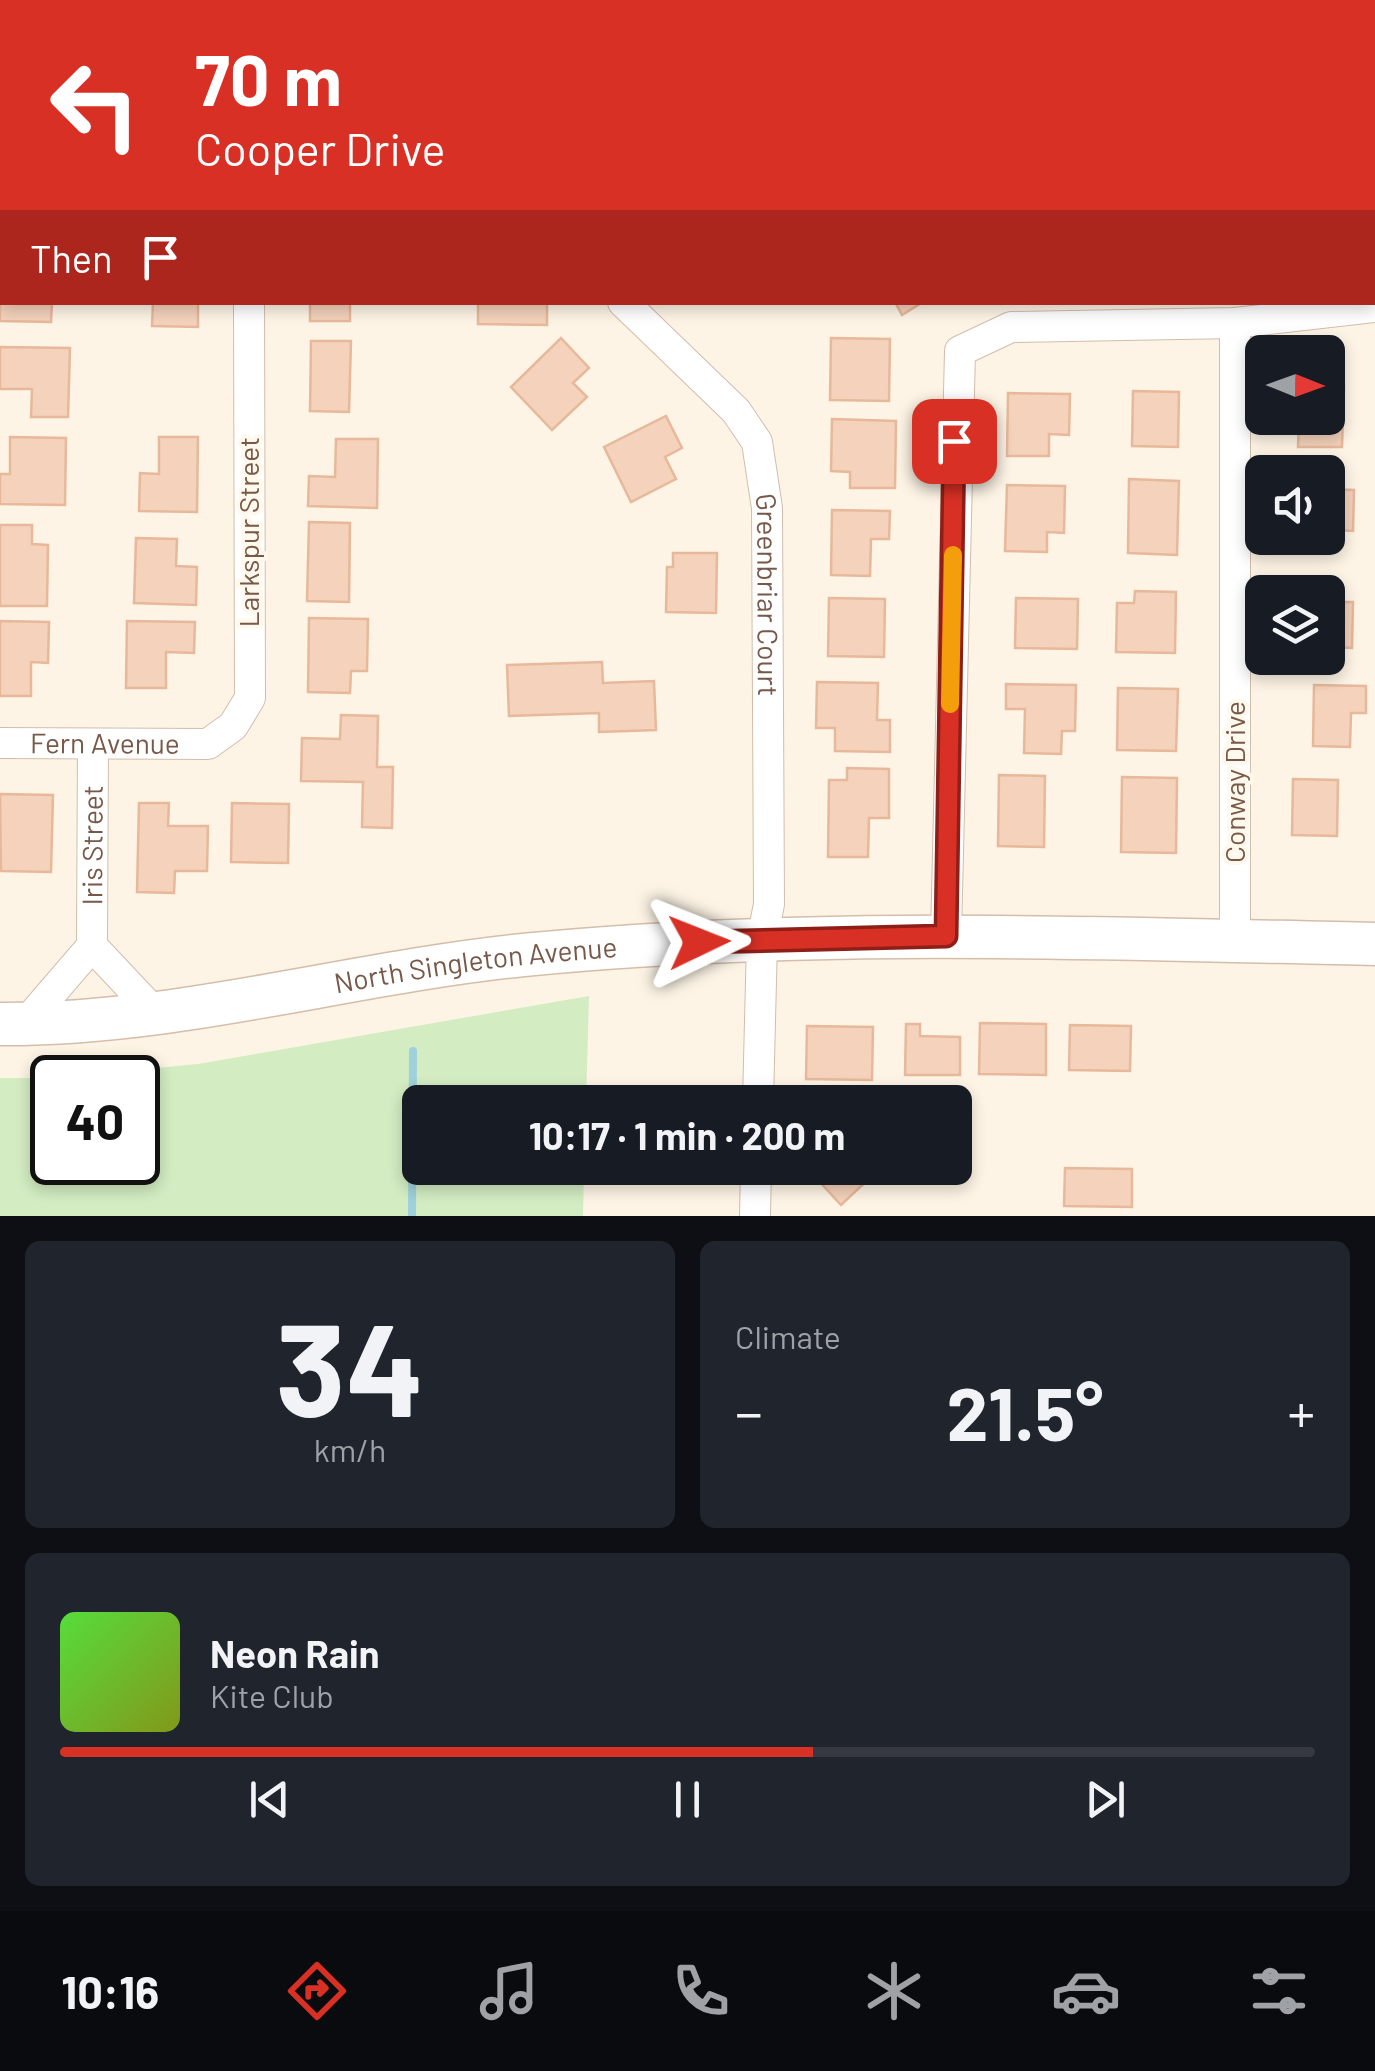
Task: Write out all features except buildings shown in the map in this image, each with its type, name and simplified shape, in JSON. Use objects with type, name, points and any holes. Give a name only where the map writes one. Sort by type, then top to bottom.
[{"type":"street","name":"Larkspur Street","points":[[208,744],[233,726],[250,698],[249,305]]},
{"type":"street","name":"Greenbriar Court","points":[[625,305],[736,411],[757,442],[768,508],[769,904],[762,940],[758,1085]]},
{"type":"street","points":[[946,936],[960,351],[1011,327],[1236,324],[1375,307]]},
{"type":"street","name":"Conway Drive","points":[[1235,941],[1236,324]]},
{"type":"street","name":"Fern Avenue","points":[[0,743],[208,744]]},
{"type":"street","name":"Iris Street","points":[[93,744],[92,946],[155,1013]]},
{"type":"street","name":"North Singleton Avenue","points":[[12,1024],[155,1013],[521,956],[762,940],[946,936],[1375,944]]},
{"type":"street","name":"Iris Street","points":[[12,1024],[92,946]]},
{"type":"street","points":[[755,1216],[756,1185]]},
{"type":"green space","points":[[589,996],[586,1085],[402,1085],[402,1185],[584,1185],[583,1216],[0,1216],[0,1078],[30,1078],[30,1185],[160,1185],[160,1068]]},
{"type":"waterway","points":[[412,1216],[413,1051]]},
{"type":"slow traffic","points":[[950,704],[953,555]]},
{"type":"route","points":[[699,942],[946,936],[954,441]]}]
